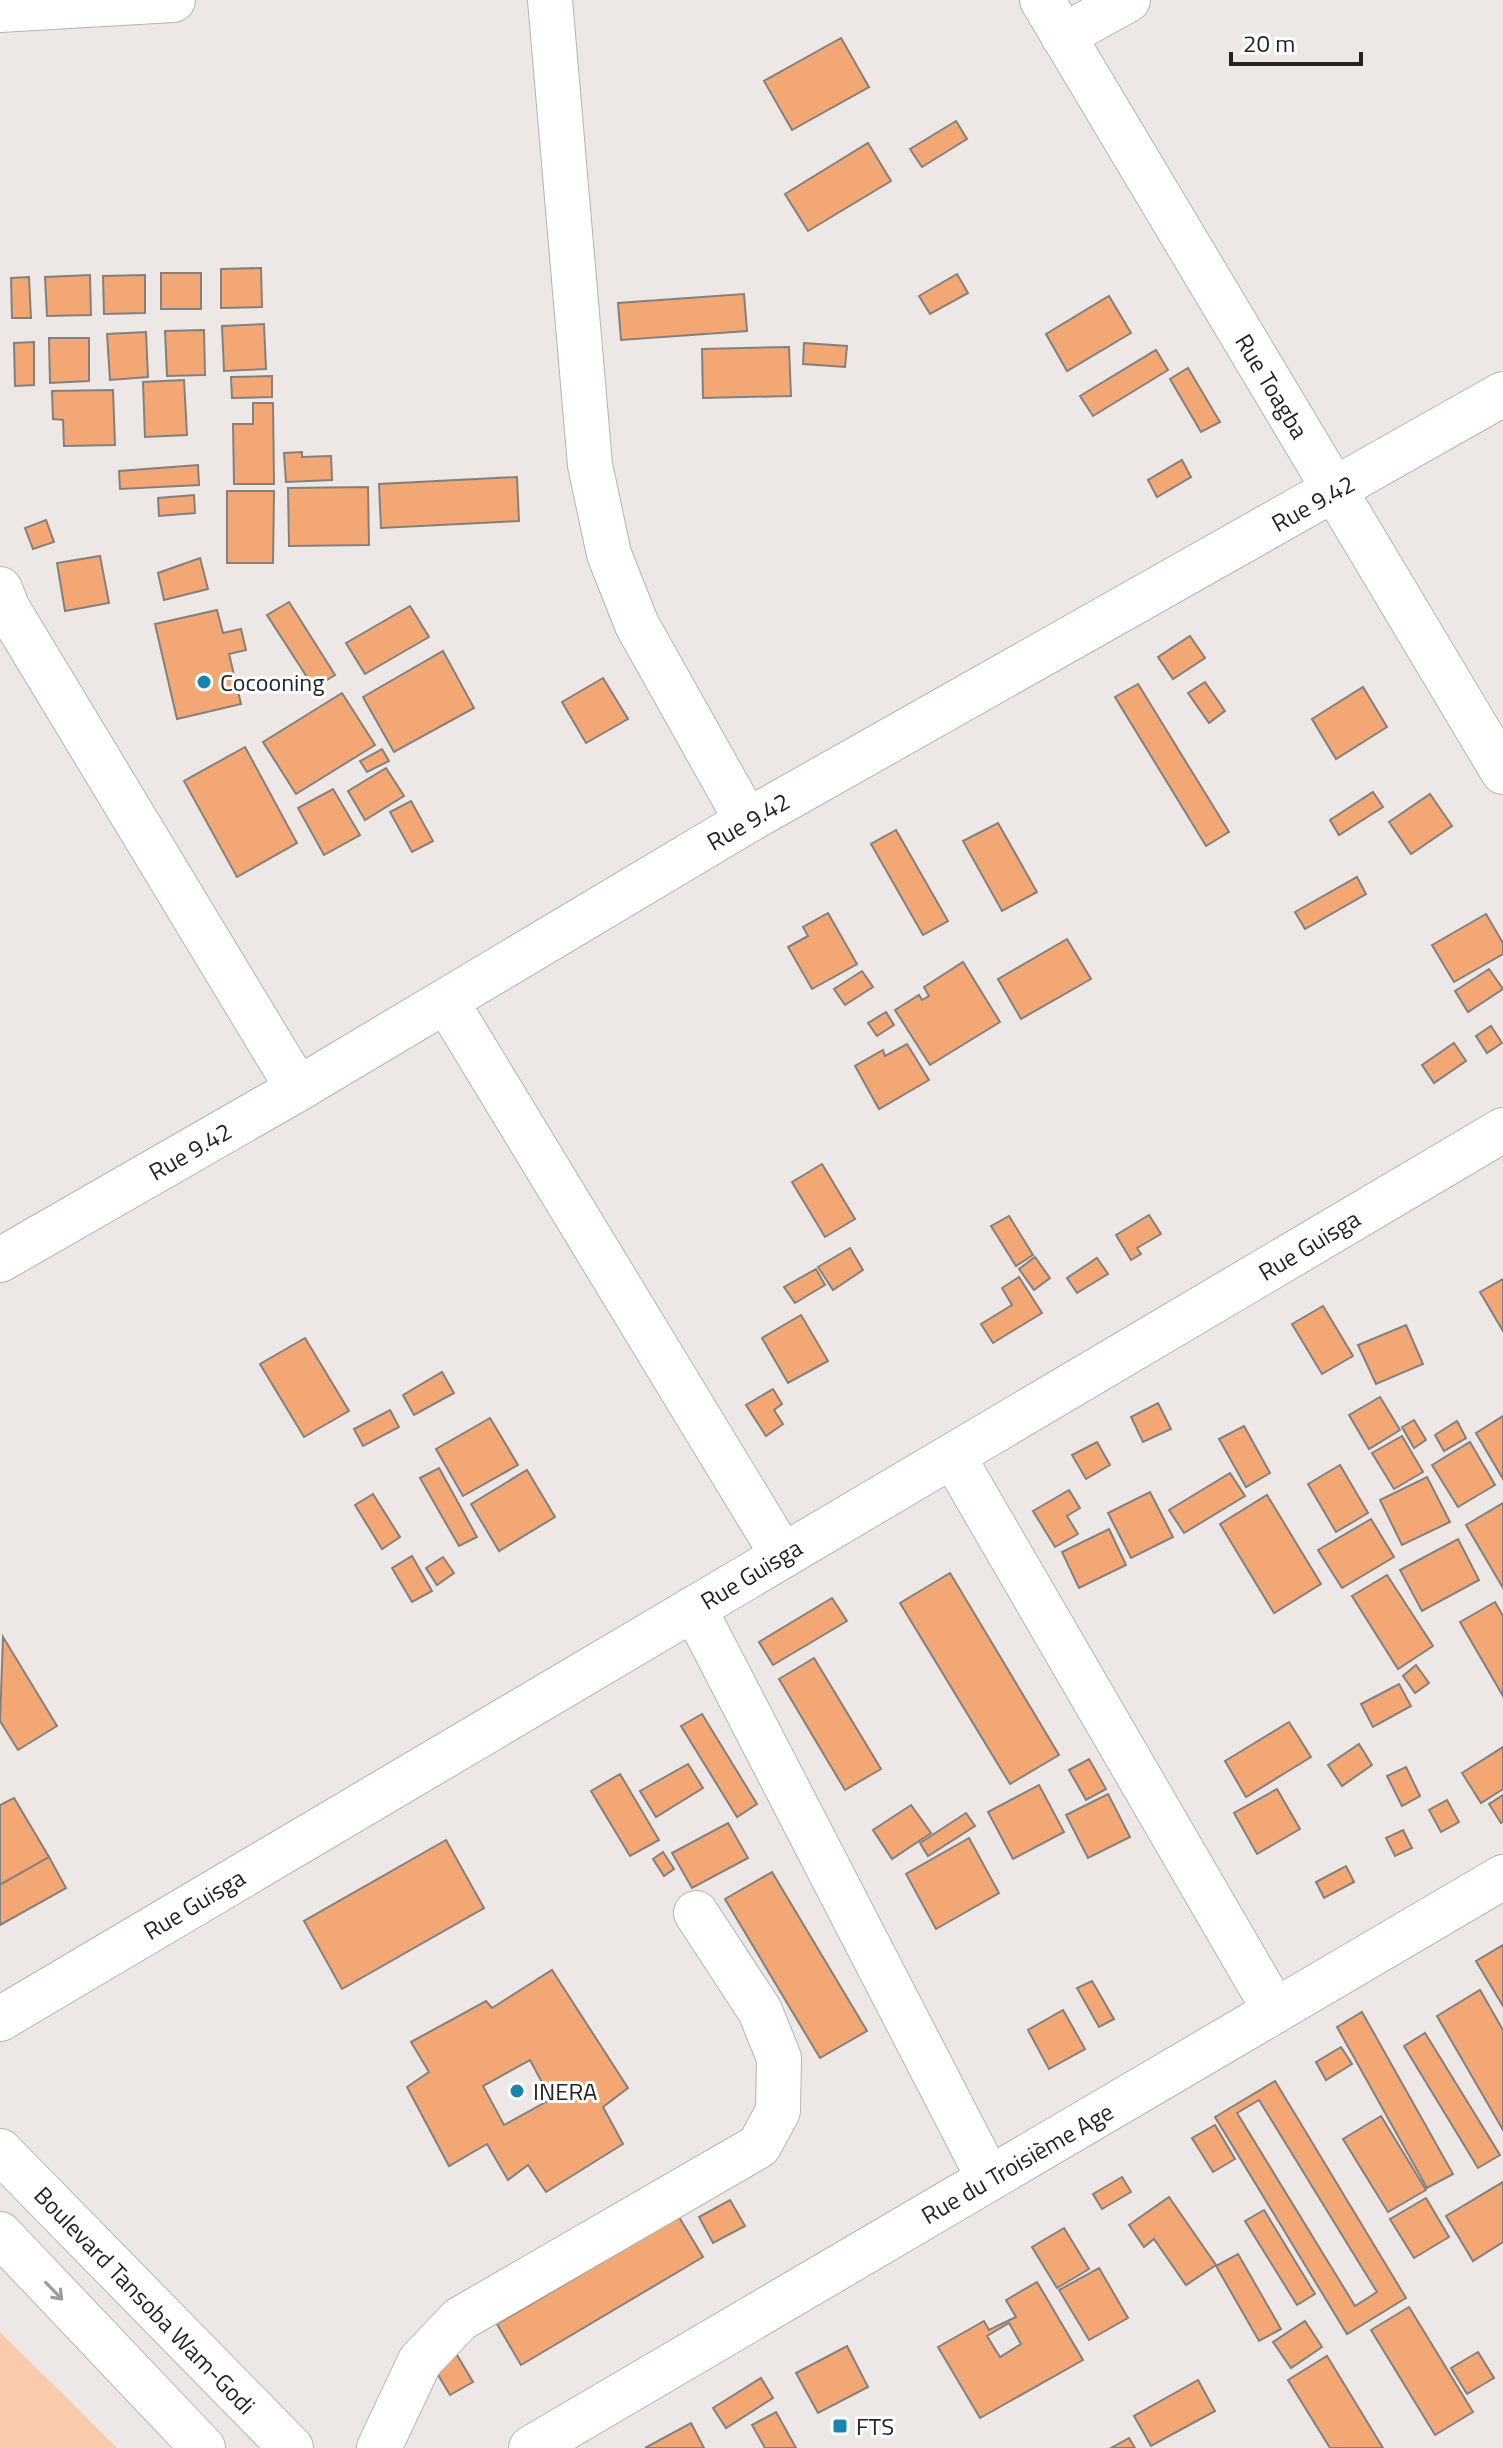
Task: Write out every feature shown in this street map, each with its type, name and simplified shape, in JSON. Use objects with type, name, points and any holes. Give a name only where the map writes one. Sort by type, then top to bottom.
[{"type":"street","points":[[0,10],[173,0]]},
{"type":"street","points":[[550,0],[590,465],[609,554],[637,625],[747,821]]},
{"type":"street","points":[[1052,18],[1128,0]]},
{"type":"street","name":"Rue Toagba","points":[[1052,18],[1503,772]]},
{"type":"street","name":"Rue 9.42","points":[[0,1260],[298,1089],[747,821],[1503,394]]},
{"type":"street","points":[[3,604],[298,1089]]},
{"type":"street","points":[[446,1001],[783,1556]]},
{"type":"street","name":"Rue Guisga","points":[[0,2019],[1503,1130]]},
{"type":"street","points":[[953,1456],[1275,2011]]},
{"type":"street","points":[[694,1608],[989,2179]]},
{"type":"street","name":"Rue du Troisième Age","points":[[531,2448],[1503,1877]]},
{"type":"street","points":[[379,2448],[420,2361],[460,2319],[759,2146],[778,2111],[779,2058],[760,2011],[696,1913]]},
{"type":"street","name":"Boulevard Tansoba Wam-Godi","points":[[0,2151],[291,2448]]},
{"type":"street","points":[[0,2234],[203,2448]]},
{"type":"shaded area","points":[[0,2332],[117,2448],[0,2448]]},
{"type":"building","points":[[841,38],[869,87],[792,130],[764,81]]},
{"type":"building","points":[[956,121],[967,139],[922,167],[910,149]]},
{"type":"building","points":[[868,143],[891,181],[808,231],[785,194]]},
{"type":"building","points":[[261,268],[262,307],[221,308],[221,269]]},
{"type":"building","points":[[161,273],[201,273],[201,309],[161,309]]},
{"type":"building","points":[[957,274],[968,293],[930,314],[919,296]]},
{"type":"building","points":[[90,275],[91,315],[47,316],[45,277]]},
{"type":"building","points":[[145,275],[145,313],[104,314],[103,276]]},
{"type":"building","points":[[29,277],[31,318],[12,318],[11,278]]},
{"type":"building","points":[[744,294],[747,331],[621,340],[618,303]]},
{"type":"building","points":[[1109,296],[1131,333],[1067,371],[1046,334]]},
{"type":"building","points":[[264,324],[266,369],[224,371],[222,326]]},
{"type":"building","points":[[204,330],[205,375],[167,376],[165,331]]},
{"type":"building","points":[[146,332],[148,377],[110,380],[107,334]]},
{"type":"building","points":[[49,338],[89,338],[89,381],[50,383]]},
{"type":"building","points":[[34,342],[34,385],[15,386],[14,343]]},
{"type":"building","points":[[804,343],[847,346],[845,367],[803,364]]},
{"type":"building","points":[[789,347],[791,396],[703,398],[702,349]]},
{"type":"building","points":[[1156,350],[1168,370],[1093,416],[1080,396]]},
{"type":"building","points":[[1188,368],[1220,422],[1201,432],[1170,379]]},
{"type":"building","points":[[272,376],[272,397],[232,398],[231,377]]},
{"type":"building","points":[[184,380],[187,435],[145,437],[143,382]]},
{"type":"building","points":[[113,390],[115,445],[64,446],[63,420],[53,419],[52,391]]},
{"type":"building","points":[[253,403],[273,403],[274,484],[234,484],[233,424],[253,424]]},
{"type":"building","points":[[302,452],[302,457],[331,456],[332,480],[286,482],[284,453]]},
{"type":"building","points":[[1182,460],[1191,477],[1157,497],[1148,480]]},
{"type":"building","points":[[198,465],[199,485],[120,489],[119,471]]},
{"type":"building","points":[[517,477],[519,521],[381,528],[379,484]]},
{"type":"building","points":[[368,487],[369,545],[289,546],[288,488]]},
{"type":"building","points":[[227,491],[274,491],[273,563],[227,563]]},
{"type":"building","points":[[194,495],[195,513],[159,516],[158,498]]},
{"type":"building","points":[[46,520],[54,542],[33,549],[25,528]]},
{"type":"building","points":[[100,556],[109,603],[65,611],[57,563]]},
{"type":"building","points":[[200,558],[208,589],[164,600],[158,573]]},
{"type":"building","points":[[289,602],[335,675],[314,688],[267,615]]},
{"type":"building","points":[[410,606],[429,637],[365,674],[346,643]]},
{"type":"building","points":[[217,610],[223,633],[241,629],[246,650],[229,654],[241,704],[177,719],[155,624]]},
{"type":"building","points":[[1190,636],[1205,658],[1173,679],[1158,657]]},
{"type":"building","points":[[443,651],[474,708],[394,752],[363,697]]},
{"type":"building","points":[[603,678],[628,719],[586,743],[562,702]]},
{"type":"building","points":[[1205,682],[1225,711],[1209,723],[1188,693]]},
{"type":"building","points":[[1138,684],[1229,832],[1206,846],[1115,697]]},
{"type":"building","points":[[1363,687],[1387,727],[1336,759],[1312,719]]},
{"type":"building","points":[[342,693],[375,745],[296,794],[263,742]]},
{"type":"building","points":[[245,747],[297,843],[237,877],[184,781]]},
{"type":"building","points":[[382,749],[389,761],[367,772],[360,761]]},
{"type":"building","points":[[386,768],[404,796],[365,820],[348,791]]},
{"type":"building","points":[[333,789],[360,835],[324,855],[298,808]]},
{"type":"building","points":[[1373,792],[1383,807],[1339,835],[1330,820]]},
{"type":"building","points":[[1430,794],[1452,826],[1411,854],[1389,822]]},
{"type":"building","points":[[411,801],[433,841],[412,852],[390,812]]},
{"type":"building","points":[[998,823],[1037,892],[1002,911],[963,841]]},
{"type":"building","points":[[896,830],[948,921],[923,935],[871,844]]},
{"type":"building","points":[[1357,877],[1366,894],[1305,929],[1295,912]]},
{"type":"building","points":[[828,913],[857,964],[812,989],[788,947],[808,936],[803,927]]},
{"type":"building","points":[[1486,914],[1503,943],[1503,954],[1454,982],[1432,945]]},
{"type":"building","points":[[1067,939],[1091,979],[1021,1019],[998,979]]},
{"type":"building","points":[[963,962],[1000,1022],[930,1065],[895,1010],[919,995],[922,1000],[929,996],[924,987]]},
{"type":"building","points":[[1489,969],[1503,989],[1468,1012],[1455,991]]},
{"type":"building","points":[[862,971],[873,987],[845,1005],[834,989]]},
{"type":"building","points":[[886,1012],[894,1025],[877,1036],[868,1023]]},
{"type":"building","points":[[1491,1026],[1502,1043],[1487,1053],[1476,1036]]},
{"type":"building","points":[[1454,1043],[1466,1061],[1434,1083],[1422,1065]]},
{"type":"building","points":[[907,1044],[929,1080],[879,1109],[855,1066],[883,1050],[885,1056]]},
{"type":"building","points":[[822,1164],[855,1219],[825,1237],[792,1182]]},
{"type":"building","points":[[1149,1215],[1161,1234],[1137,1248],[1141,1254],[1131,1260],[1116,1235]]},
{"type":"building","points":[[1009,1216],[1033,1255],[1016,1266],[991,1226]]},
{"type":"building","points":[[850,1248],[863,1270],[833,1290],[818,1267]]},
{"type":"building","points":[[1035,1257],[1050,1278],[1034,1290],[1019,1269]]},
{"type":"building","points":[[1097,1258],[1108,1274],[1077,1293],[1067,1278]]},
{"type":"building","points":[[816,1269],[825,1285],[795,1303],[784,1287]]},
{"type":"building","points":[[1019,1277],[1042,1313],[993,1343],[981,1324],[1012,1305],[1002,1288]]},
{"type":"building","points":[[1503,1279],[1503,1331],[1480,1292]]},
{"type":"building","points":[[1323,1306],[1353,1356],[1322,1374],[1292,1324]]},
{"type":"building","points":[[801,1315],[828,1361],[788,1383],[762,1338]]},
{"type":"building","points":[[1406,1325],[1423,1364],[1376,1384],[1358,1345]]},
{"type":"building","points":[[305,1338],[349,1411],[304,1437],[260,1364]]},
{"type":"building","points":[[442,1372],[454,1393],[414,1415],[403,1395]]},
{"type":"building","points":[[773,1389],[782,1404],[774,1410],[783,1424],[766,1436],[746,1405]]},
{"type":"building","points":[[1380,1397],[1400,1430],[1369,1449],[1349,1415]]},
{"type":"building","points":[[1158,1403],[1171,1429],[1143,1442],[1131,1417]]},
{"type":"building","points":[[390,1410],[399,1427],[363,1446],[354,1429]]},
{"type":"building","points":[[1503,1416],[1503,1479],[1476,1433]]},
{"type":"building","points":[[490,1418],[518,1465],[463,1496],[436,1449]]},
{"type":"building","points":[[1414,1420],[1426,1440],[1414,1448],[1402,1427]]},
{"type":"building","points":[[1457,1421],[1466,1438],[1444,1451],[1435,1435]]},
{"type":"building","points":[[1244,1426],[1270,1473],[1246,1487],[1219,1439]]},
{"type":"building","points":[[1402,1436],[1423,1472],[1394,1489],[1372,1453]]},
{"type":"building","points":[[1097,1442],[1110,1465],[1086,1479],[1072,1455]]},
{"type":"building","points":[[1470,1442],[1495,1485],[1458,1507],[1432,1465]]},
{"type":"building","points":[[1340,1465],[1368,1513],[1336,1532],[1308,1484]]},
{"type":"building","points":[[439,1468],[477,1537],[459,1546],[420,1478]]},
{"type":"building","points":[[527,1470],[555,1517],[499,1551],[471,1504]]},
{"type":"building","points":[[1230,1473],[1245,1496],[1184,1533],[1169,1510]]},
{"type":"building","points":[[1427,1477],[1450,1522],[1402,1545],[1380,1500]]},
{"type":"building","points":[[1069,1490],[1080,1508],[1067,1516],[1078,1534],[1055,1547],[1033,1511]]},
{"type":"building","points":[[1150,1492],[1173,1537],[1131,1558],[1108,1513]]},
{"type":"building","points":[[373,1494],[400,1537],[382,1549],[355,1505]]},
{"type":"building","points":[[1267,1495],[1321,1584],[1274,1613],[1220,1524]]},
{"type":"building","points":[[1503,1503],[1503,1588],[1466,1525]]},
{"type":"building","points":[[1371,1519],[1394,1557],[1342,1588],[1318,1550]]},
{"type":"building","points":[[1109,1529],[1126,1565],[1079,1588],[1062,1552]]},
{"type":"building","points":[[1458,1539],[1479,1580],[1422,1611],[1400,1570]]},
{"type":"building","points":[[412,1556],[432,1591],[412,1602],[392,1568]]},
{"type":"building","points":[[443,1557],[454,1573],[437,1585],[426,1568]]},
{"type":"building","points":[[950,1573],[1059,1755],[1010,1784],[900,1603]]},
{"type":"building","points":[[1387,1575],[1433,1646],[1398,1669],[1352,1596]]},
{"type":"building","points":[[832,1598],[847,1621],[773,1665],[759,1642]]},
{"type":"building","points":[[1495,1602],[1503,1616],[1503,1696],[1460,1622]]},
{"type":"building","points":[[3,1637],[57,1726],[18,1750],[0,1721]]},
{"type":"building","points":[[814,1658],[881,1769],[845,1790],[779,1679]]},
{"type":"building","points":[[1416,1665],[1429,1683],[1415,1693],[1403,1676]]},
{"type":"building","points":[[1399,1684],[1411,1706],[1373,1727],[1361,1704]]},
{"type":"building","points":[[702,1714],[757,1804],[737,1817],[681,1726]]},
{"type":"building","points":[[1289,1722],[1311,1757],[1246,1797],[1225,1761]]},
{"type":"building","points":[[1359,1744],[1372,1765],[1342,1786],[1328,1765]]},
{"type":"building","points":[[1503,1747],[1503,1789],[1481,1803],[1462,1773]]},
{"type":"building","points":[[1089,1759],[1106,1789],[1086,1800],[1069,1770]]},
{"type":"building","points":[[688,1764],[703,1788],[656,1817],[640,1791]]},
{"type":"building","points":[[1406,1767],[1420,1796],[1402,1806],[1387,1776]]},
{"type":"building","points":[[620,1774],[659,1840],[630,1856],[591,1791]]},
{"type":"building","points":[[1039,1785],[1064,1832],[1013,1859],[988,1812]]},
{"type":"building","points":[[1277,1789],[1300,1829],[1257,1854],[1234,1813]]},
{"type":"building","points":[[1108,1794],[1130,1837],[1088,1858],[1066,1815]]},
{"type":"building","points":[[1503,1795],[1503,1822],[1501,1823],[1489,1804]]},
{"type":"building","points":[[14,1798],[49,1857],[0,1885],[0,1805]]},
{"type":"building","points":[[1447,1800],[1459,1822],[1441,1832],[1429,1810]]},
{"type":"building","points":[[911,1805],[931,1833],[892,1859],[873,1830]]},
{"type":"building","points":[[966,1813],[975,1826],[928,1856],[920,1843]]},
{"type":"building","points":[[728,1823],[748,1858],[692,1888],[672,1853]]},
{"type":"building","points":[[1403,1830],[1412,1848],[1395,1856],[1386,1838]]},
{"type":"building","points":[[969,1838],[999,1893],[936,1929],[906,1874]]},
{"type":"building","points":[[446,1840],[484,1908],[342,1989],[304,1921]]},
{"type":"building","points":[[663,1852],[674,1869],[664,1876],[653,1859]]},
{"type":"building","points":[[49,1857],[66,1888],[0,1925],[0,1885]]},
{"type":"building","points":[[1346,1866],[1354,1882],[1324,1898],[1316,1882]]},
{"type":"building","points":[[772,1872],[867,2031],[820,2058],[725,1899]]},
{"type":"building","points":[[1503,1945],[1503,2006],[1476,1961]]},
{"type":"building","points":[[552,1970],[628,2088],[603,2107],[623,2144],[546,2192],[528,2165],[508,2180],[487,2144],[449,2166],[407,2087],[429,2072],[411,2042],[486,2001],[492,2008]],"holes":[[[530,2060],[551,2099],[504,2125],[483,2086]]]},
{"type":"building","points":[[1092,1981],[1114,2019],[1099,2027],[1077,1988]]},
{"type":"building","points":[[1480,1990],[1503,2030],[1503,2130],[1437,2016]]},
{"type":"building","points":[[1063,2010],[1085,2049],[1049,2069],[1028,2030]]},
{"type":"building","points":[[1362,2012],[1453,2174],[1427,2188],[1337,2027]]},
{"type":"building","points":[[1425,2033],[1500,2155],[1478,2168],[1404,2046]]},
{"type":"building","points":[[1341,2047],[1352,2064],[1326,2080],[1316,2062]]},
{"type":"building","points":[[1275,2081],[1406,2298],[1347,2334],[1215,2117]],"holes":[[[1259,2100],[1377,2292],[1355,2306],[1237,2113]]]},
{"type":"building","points":[[1381,2116],[1426,2190],[1388,2212],[1343,2139]]},
{"type":"building","points":[[1215,2125],[1235,2159],[1213,2172],[1192,2138]]},
{"type":"building","points":[[1122,2177],[1131,2192],[1102,2209],[1093,2194]]},
{"type":"building","points":[[1503,2182],[1503,2242],[1473,2261],[1446,2216]]},
{"type":"building","points":[[1169,2197],[1216,2265],[1186,2285],[1154,2239],[1144,2247],[1129,2225]]},
{"type":"building","points":[[1426,2198],[1449,2237],[1414,2258],[1390,2219]]},
{"type":"building","points":[[730,2200],[745,2226],[713,2243],[699,2217]]},
{"type":"building","points":[[1264,2210],[1315,2294],[1297,2305],[1245,2221]]},
{"type":"building","points":[[679,2217],[703,2257],[521,2365],[497,2324]]},
{"type":"building","points":[[1064,2228],[1089,2269],[1057,2288],[1032,2247]]},
{"type":"building","points":[[1238,2254],[1281,2329],[1259,2341],[1216,2266]]},
{"type":"building","points":[[1099,2268],[1128,2318],[1089,2340],[1059,2290]]},
{"type":"building","points":[[1037,2282],[1083,2360],[980,2418],[938,2347],[984,2321],[989,2330],[1016,2317],[1006,2300]],"holes":[[[1009,2323],[1021,2344],[1000,2357],[987,2336]]]},
{"type":"building","points":[[1409,2307],[1473,2412],[1435,2435],[1371,2330]]},
{"type":"building","points":[[1305,2321],[1322,2347],[1291,2368],[1273,2342]]},
{"type":"building","points":[[847,2346],[868,2387],[818,2413],[796,2373]]},
{"type":"building","points":[[1478,2352],[1494,2378],[1467,2394],[1451,2368]]},
{"type":"building","points":[[457,2355],[473,2382],[450,2395],[434,2368]]},
{"type":"building","points":[[1327,2356],[1383,2448],[1330,2448],[1288,2380]]},
{"type":"building","points":[[761,2378],[773,2398],[726,2428],[713,2408]]},
{"type":"building","points":[[1198,2380],[1215,2411],[1151,2446],[1134,2416]]},
{"type":"building","points":[[776,2412],[796,2448],[765,2448],[752,2425]]},
{"type":"building","points":[[691,2423],[704,2448],[645,2448]]},
{"type":"building","points":[[1129,2438],[1135,2448],[1111,2448]]},
{"type":"place","name":"Cocooning","points":[[204,682]]},
{"type":"place","name":"INERA","points":[[517,2091]]},
{"type":"place","name":"FTS","points":[[840,2426]]}]
